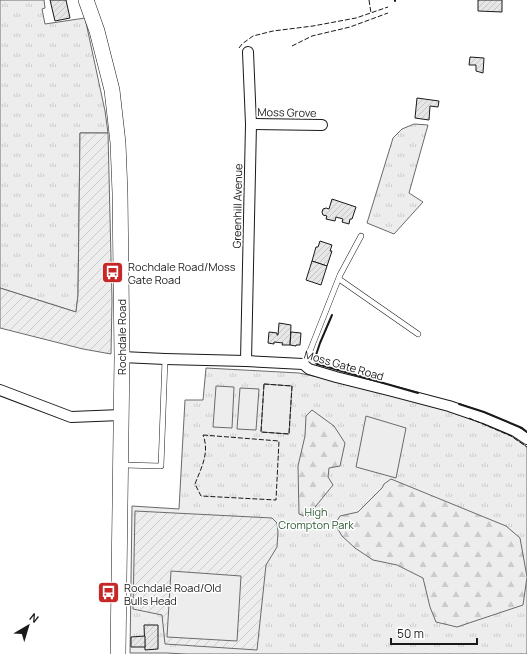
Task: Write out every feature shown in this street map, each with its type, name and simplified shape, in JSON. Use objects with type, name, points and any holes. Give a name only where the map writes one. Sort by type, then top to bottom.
[{"type":"main road","name":"Rochdale Road","points":[[86,0],[97,31],[112,90],[118,143],[122,357],[118,654]]},
{"type":"street","name":"Greenhill Avenue","points":[[246,361],[251,124],[248,52]]},
{"type":"street","name":"Moss Grove","points":[[251,124],[322,125]]},
{"type":"street","name":"Moss Gate Road","points":[[122,357],[303,364],[309,369],[329,375],[449,406],[509,428],[527,439]]},
{"type":"street","points":[[0,390],[71,417],[121,415]]},
{"type":"lane","points":[[303,364],[338,279],[361,236]]},
{"type":"lane","points":[[338,279],[418,334]]},
{"type":"lane","points":[[120,465],[161,466],[165,359]]},
{"type":"green space","points":[[0,0],[44,0],[45,8],[42,9],[45,24],[85,18],[105,111],[108,133],[80,133],[78,295],[76,312],[0,288]]},
{"type":"green space","points":[[414,124],[428,125],[409,193],[423,202],[394,234],[367,223],[393,138],[402,129]]},
{"type":"green space","points":[[80,133],[108,133],[112,300],[111,354],[83,349],[0,328],[0,288],[76,312],[78,295]]},
{"type":"green space","name":"High Crompton Park","points":[[206,368],[299,373],[346,383],[458,413],[511,436],[527,447],[527,654],[130,653],[132,506],[179,509],[185,400],[203,400]]},
{"type":"green space","points":[[312,410],[334,426],[345,443],[340,466],[329,468],[328,477],[333,485],[307,517],[299,514],[298,466],[305,436],[306,416]]},
{"type":"green space","points":[[391,479],[506,526],[520,538],[527,577],[523,605],[457,627],[436,622],[430,607],[423,578],[397,565],[373,560],[355,548],[342,536],[335,524],[340,516],[358,512],[382,488],[384,484]]},
{"type":"green space","points":[[135,511],[272,518],[277,523],[277,547],[266,565],[257,650],[165,644],[162,615],[133,609]]},
{"type":"shaded area","points":[[264,384],[292,386],[289,434],[261,432]]},
{"type":"shaded area","points":[[216,386],[234,387],[232,428],[213,427]]},
{"type":"shaded area","points":[[240,388],[259,389],[256,430],[237,429]]},
{"type":"shaded area","points":[[366,416],[406,428],[396,478],[356,467]]},
{"type":"shaded area","points":[[171,571],[241,576],[237,641],[167,637]]},
{"type":"building","points":[[50,0],[66,0],[70,18],[55,21]]},
{"type":"building","points":[[478,0],[502,0],[502,12],[478,11]]},
{"type":"building","points":[[470,57],[484,58],[483,73],[476,71],[476,65],[469,65]]},
{"type":"building","points":[[417,98],[439,101],[438,107],[430,106],[429,120],[415,118]]},
{"type":"building","points":[[332,199],[356,207],[349,224],[342,222],[343,219],[336,217],[335,221],[326,219],[327,216],[323,215],[323,209],[329,209]]},
{"type":"building","points":[[320,241],[332,245],[330,251],[332,251],[327,266],[312,261],[316,247],[318,247]]},
{"type":"building","points":[[312,261],[327,266],[321,285],[306,280]]},
{"type":"building","points":[[279,323],[291,325],[290,345],[282,345],[283,343],[274,342],[274,344],[268,343],[269,332],[277,333],[278,335]]},
{"type":"building","points":[[291,332],[301,333],[300,345],[290,345]]},
{"type":"building","points":[[144,625],[158,625],[158,649],[145,650]]},
{"type":"building","points":[[145,636],[145,647],[131,647],[131,637]]},
{"type":"fence","points":[[369,0],[371,13]]},
{"type":"fence","points":[[239,48],[253,36],[273,31],[313,26],[356,18],[388,7]]},
{"type":"fence","points":[[292,46],[312,36],[350,27],[388,13]]},
{"type":"fence","points":[[264,384],[292,386],[289,434],[261,432],[264,384]]},
{"type":"fence","points":[[469,418],[511,436],[527,447]]},
{"type":"fence","points":[[203,435],[279,441],[276,500],[201,496],[195,484],[204,460],[206,448],[203,435]]},
{"type":"wall","points":[[332,315],[314,361],[317,364],[418,393]]},
{"type":"wall","points":[[459,404],[484,412],[522,428],[527,432]]},
{"type":"place","name":"Rochdale Road/Moss Gate Road","points":[[113,272]]},
{"type":"place","name":"Rochdale Road/Old Bulls Head","points":[[109,593]]}]
